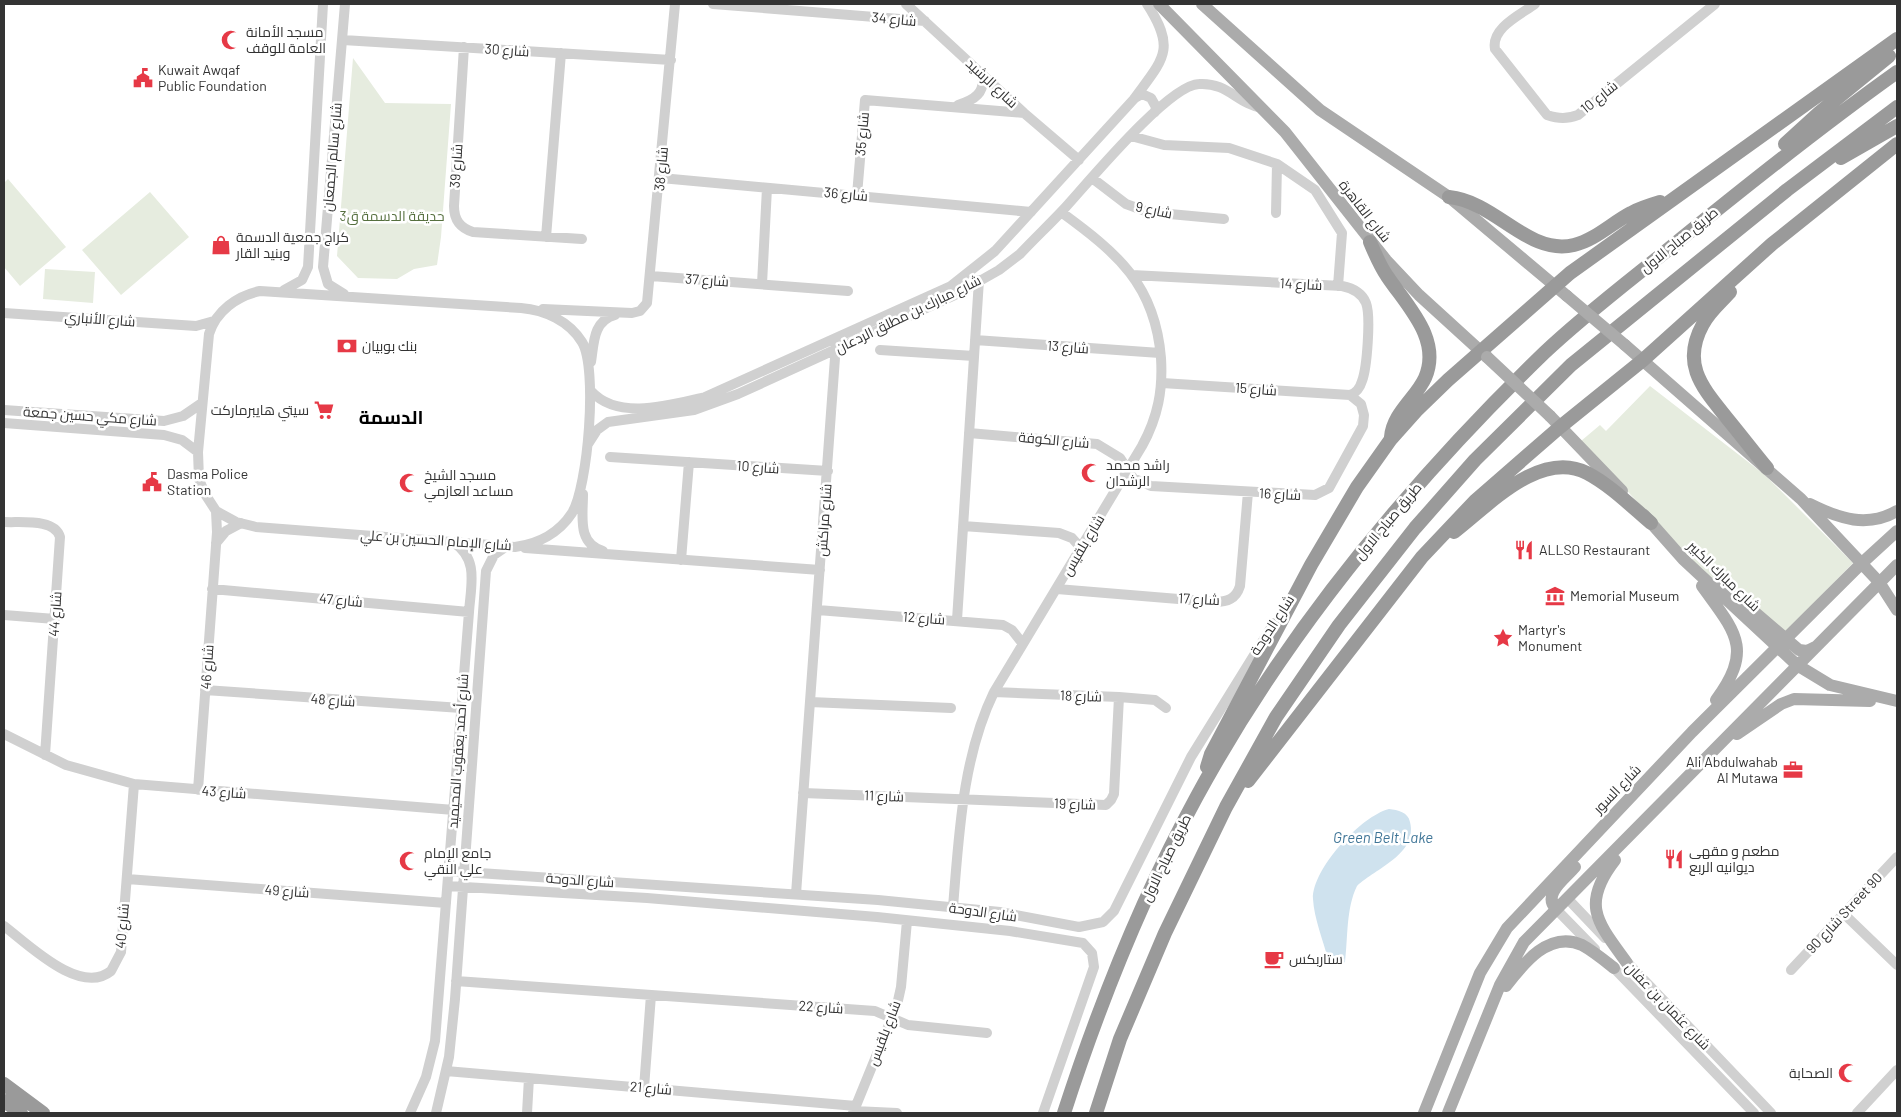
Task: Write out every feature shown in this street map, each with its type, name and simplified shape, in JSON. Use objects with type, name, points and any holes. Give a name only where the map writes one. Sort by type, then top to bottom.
[{"type":"highway","points":[[1197,796],[1211,754],[1311,565],[1357,487],[1391,439],[1431,396],[1484,354],[1555,286],[1670,200],[1897,39]]},
{"type":"highway","points":[[1739,191],[1776,152],[1819,113],[1897,49]]},
{"type":"highway","name":"طريق صباح الاول","points":[[1064,1113],[1120,957],[1168,851],[1239,723],[1282,658],[1340,578],[1433,467],[1547,351],[1739,191],[1804,140],[1897,72]]},
{"type":"highway","name":"طريق صباح الاول","points":[[1096,1113],[1120,1039],[1157,950],[1226,807],[1276,717],[1339,625],[1415,528],[1475,460],[1571,365],[1787,190],[1897,107]]},
{"type":"highway","points":[[1787,190],[1897,126]]},
{"type":"highway","points":[[1226,807],[1422,557],[1475,501],[1560,427],[1643,360],[1772,244],[1897,144]]},
{"type":"highway","points":[[1449,197],[1474,202],[1533,240],[1560,247],[1585,242],[1631,213],[1670,200]]},
{"type":"highway","points":[[1370,242],[1385,274],[1424,330],[1430,353],[1425,378],[1398,417],[1391,439]]},
{"type":"highway","points":[[1766,468],[1703,389],[1697,376],[1694,356],[1698,334],[1707,318],[1772,244]]},
{"type":"highway","points":[[1422,557],[1526,477],[1555,467],[1574,469],[1593,476],[1651,523]]},
{"type":"highway","points":[[4,1084],[43,1113]]},
{"type":"highway","points":[[4,1101],[21,1113]]},
{"type":"highway","points":[[4,1109],[16,1113]]},
{"type":"main road","name":"شارع القاهرة","points":[[1158,4],[1262,108],[1301,152],[1370,242],[1419,295],[1560,427]]},
{"type":"main road","points":[[1202,4],[1320,110],[1449,197],[1643,360],[1801,500],[1879,582],[1897,610]]},
{"type":"main road","name":"شارع مبارك الكبير","points":[[1560,427],[1683,559],[1701,577],[1781,642],[1797,665],[1830,685],[1897,702]]},
{"type":"main road","points":[[1801,500],[1836,516],[1857,521],[1880,520],[1897,511]]},
{"type":"main road","name":"شارع السور","points":[[1424,1113],[1484,965],[1504,933],[1534,898],[1692,732],[1781,642],[1897,531]]},
{"type":"main road","points":[[1683,559],[1731,628],[1737,654],[1736,665],[1728,682],[1692,732]]},
{"type":"main road","points":[[1448,1113],[1492,1004],[1508,969],[1524,942],[1897,565]]},
{"type":"main road","points":[[1781,642],[1801,651],[1809,651],[1815,647]]},
{"type":"main road","points":[[1716,748],[1776,707],[1794,699],[1897,702]]},
{"type":"main road","points":[[1628,963],[1603,928],[1597,913],[1595,898],[1603,875],[1646,820]]},
{"type":"main road","points":[[1556,909],[1550,898],[1554,890],[1587,853],[1604,824]]},
{"type":"main road","points":[[1534,898],[1544,891],[1554,890],[1567,898]]},
{"type":"main road","points":[[1492,1004],[1530,957],[1539,950],[1555,943],[1580,944],[1614,968]]},
{"type":"street","name":"شارع سالم الجمعان","points":[[280,291],[298,284],[304,278],[308,267],[323,4]]},
{"type":"street","name":"شارع سالم الجمعان","points":[[345,4],[323,267],[328,284],[350,296]]},
{"type":"street","name":"شارع 38","points":[[526,308],[635,313],[646,306],[650,295],[652,276],[675,4]]},
{"type":"street","name":"شارع 34","points":[[713,4],[925,21]]},
{"type":"street","name":"شارع الرشيد","points":[[906,4],[1024,113],[1079,160]]},
{"type":"street","name":"شارع مبارك بن مطلق الردعان","points":[[586,447],[597,430],[608,422],[674,413],[712,404],[951,286],[995,251],[1134,99],[1154,73],[1162,57],[1162,26],[1147,4]]},
{"type":"street","name":"شارع 10","points":[[1535,4],[1497,33],[1494,41],[1495,49],[1547,115],[1557,118],[1569,118],[1578,115],[1715,4]]},
{"type":"street","name":"شارع 30","points":[[343,40],[671,60]]},
{"type":"street","name":"شارع 39","points":[[464,47],[454,206],[456,220],[464,229],[473,232],[582,239]]},
{"type":"street","points":[[546,237],[561,53]]},
{"type":"street","name":"شارع 35","points":[[952,106],[972,100],[980,93],[983,87],[982,74]]},
{"type":"street","points":[[319,82],[327,90],[333,90],[339,84]]},
{"type":"street","name":"شارع مبارك بن مطلق الردعان","points":[[592,390],[601,401],[619,407],[637,408],[686,401],[719,392],[942,301],[1007,264],[1020,254],[1131,136],[1183,88],[1199,84],[1216,85],[1242,98],[1250,106],[1262,108]]},
{"type":"street","points":[[1134,99],[1142,94],[1147,95],[1154,102],[1155,112]]},
{"type":"street","name":"شارع 35","points":[[856,195],[865,100],[1024,113]]},
{"type":"street","points":[[1131,136],[1164,145],[1229,148],[1277,164],[1315,190],[1342,233],[1338,286]]},
{"type":"street","points":[[1276,213],[1277,164]]},
{"type":"street","name":"شارع 36","points":[[661,178],[1031,212]]},
{"type":"street","name":"شارع 9","points":[[1092,178],[1126,204],[1148,212],[1224,219]]},
{"type":"street","points":[[762,284],[767,188]]},
{"type":"street","name":"شارع بلقيس","points":[[953,907],[964,799],[977,735],[994,692],[1127,471],[1154,421],[1160,398],[1162,383],[1160,353],[1151,308],[1132,274],[1099,241],[1061,212]]},
{"type":"street","points":[[995,251],[1000,260],[1007,264]]},
{"type":"street","name":"شارع 14","points":[[1132,274],[1338,286],[1357,292],[1363,297],[1367,308],[1364,376],[1358,390],[1350,395]]},
{"type":"street","name":"شارع 37","points":[[652,276],[848,291]]},
{"type":"street","points":[[957,620],[979,280]]},
{"type":"street","name":"شارع الإمام الحسين بن علي","points":[[260,291],[350,296],[526,308],[548,314],[572,329],[584,346],[592,390],[583,481],[576,506],[559,528],[536,542],[511,546],[256,527],[241,523],[216,510],[205,494],[199,479],[198,452],[208,340],[214,321],[226,307],[242,297],[260,291]]},
{"type":"street","name":"شارع الأنباري","points":[[4,313],[196,326],[214,321]]},
{"type":"street","name":"شارع 38","points":[[589,368],[599,325],[604,319],[621,313]]},
{"type":"street","points":[[196,326],[208,340]]},
{"type":"street","name":"شارع 13","points":[[975,340],[1160,353]]},
{"type":"street","name":"شارع مراكش","points":[[796,894],[836,344]]},
{"type":"street","points":[[880,350],[974,356]]},
{"type":"street","name":"شارع 15","points":[[1162,383],[1350,395]]},
{"type":"street","name":"شارع 16","points":[[1127,471],[1137,482],[1151,486],[1316,495],[1328,490],[1364,422],[1361,404],[1350,395]]},
{"type":"street","name":"شارع مكي حسين جمعة","points":[[4,410],[164,421],[183,416],[202,403]]},
{"type":"street","name":"شارع مكي حسين جمعة","points":[[4,423],[164,434],[182,440],[198,452]]},
{"type":"street","name":"شارع الكوفة","points":[[969,433],[1092,443],[1116,455],[1127,471]]},
{"type":"street","name":"شارع 10","points":[[610,458],[828,471]]},
{"type":"street","points":[[681,560],[689,462]]},
{"type":"street","points":[[583,481],[585,538],[596,549],[618,556]]},
{"type":"street","name":"شارع 17","points":[[1057,589],[1215,602],[1230,600],[1240,586],[1248,492]]},
{"type":"street","name":"شارع 46","points":[[198,790],[216,544],[216,510]]},
{"type":"street","name":"شارع 44","points":[[4,522],[51,526],[59,533],[61,543],[45,754]]},
{"type":"street","points":[[216,544],[226,531],[241,523]]},
{"type":"street","points":[[963,526],[1059,534],[1072,538],[1082,548]]},
{"type":"street","name":"شارع أحمد يعقوب المحيميد","points":[[410,1113],[426,1077],[436,1041],[469,612],[470,563],[465,552],[452,541]]},
{"type":"street","points":[[511,546],[618,556],[820,570]]},
{"type":"street","name":"شارع أحمد يعقوب المحيميد","points":[[436,1113],[446,1071],[456,982],[486,571],[494,555],[511,546]]},
{"type":"street","name":"شارع الدوحة","points":[[449,871],[878,900],[953,907],[1017,916],[1079,928],[1098,924],[1111,915],[1206,730],[1311,565]]},
{"type":"street","name":"شارع 47","points":[[212,589],[469,612]]},
{"type":"street","name":"شارع 12","points":[[818,610],[957,620],[1006,626],[1016,634],[1022,644]]},
{"type":"street","points":[[4,615],[55,619]]},
{"type":"street","name":"شارع 48","points":[[205,690],[461,708]]},
{"type":"street","name":"شارع 18","points":[[994,692],[1155,700],[1166,708]]},
{"type":"street","name":"شارع 19","points":[[964,799],[1106,805],[1114,794],[1120,697]]},
{"type":"street","points":[[810,702],[951,708]]},
{"type":"street","name":"شارع 43","points":[[4,734],[66,765],[134,784],[454,810]]},
{"type":"street","name":"شارع 40","points":[[4,926],[66,972],[83,978],[99,978],[111,971],[119,958],[134,784]]},
{"type":"street","name":"شارع 11","points":[[803,793],[964,799]]},
{"type":"street","name":"شارع 90 Street 90","points":[[1791,970],[1897,857]]},
{"type":"street","name":"شارع 49","points":[[127,879],[446,903]]},
{"type":"street","name":"شارع الدوحة","points":[[448,886],[647,898],[877,917],[1010,931],[1083,943],[1091,950],[1094,959],[1093,970],[1043,1113]]},
{"type":"street","name":"شارع عثمان بن عفان","points":[[1567,898],[1771,1113]]},
{"type":"street","points":[[877,917],[872,910],[874,903],[878,900]]},
{"type":"street","name":"شارع عثمان بن عفان","points":[[1556,909],[1754,1113]]},
{"type":"street","points":[[1844,914],[1897,965]]},
{"type":"street","points":[[1010,931],[1014,931],[1020,924],[1017,916]]},
{"type":"street","name":"شارع بلقيس","points":[[854,1110],[892,1018],[901,987],[907,920]]},
{"type":"street","name":"شارع 22","points":[[456,982],[875,1011],[912,1026],[987,1033]]},
{"type":"street","points":[[644,1088],[651,995]]},
{"type":"street","points":[[1857,1113],[1897,1070]]},
{"type":"street","name":"شارع 21","points":[[446,1071],[896,1113]]},
{"type":"street","points":[[527,1113],[529,1078]]},
{"type":"street","points":[[415,1113],[422,1113]]},
{"type":"green space","name":"حديقة الدسمة ق3","points":[[353,58],[385,103],[451,104],[441,237],[437,265],[414,269],[397,279],[358,278],[337,256]]},
{"type":"green space","points":[[8,179],[66,247],[20,286],[4,267],[4,183]]},
{"type":"green space","points":[[150,192],[189,237],[121,295],[82,250]]},
{"type":"green space","points":[[45,269],[95,272],[93,303],[43,299]]},
{"type":"green space","points":[[1650,386],[1765,475],[1853,563],[1774,644],[1691,560],[1581,441],[1600,425],[1606,431]]},
{"type":"water","name":"Green Belt Lake","points":[[1389,809],[1402,812],[1409,819],[1411,833],[1408,843],[1394,859],[1357,886],[1349,913],[1345,962],[1341,965],[1333,964],[1328,959],[1315,914],[1313,899],[1315,887],[1329,859],[1340,845],[1365,822]]},
{"type":"place","name":"مسجد الأمانة العامة للوقف","points":[[231,40]]},
{"type":"place","name":"Kuwait Awqaf Public Foundation","points":[[143,78]]},
{"type":"place","name":"كراج جمعية الدسمة وبنيد القار","points":[[221,245]]},
{"type":"place","name":"بنك بوبيان","points":[[347,346]]},
{"type":"place","name":"سيتي هايبرماركت","points":[[324,410]]},
{"type":"place","name":"راشد محمد الرشدان","points":[[1091,473]]},
{"type":"place","name":"Dasma Police Station","points":[[152,482]]},
{"type":"place","name":"مسجد الشيخ مساعد العازمي","points":[[409,483]]},
{"type":"place","name":"ALLSO Restaurant","points":[[1524,550]]},
{"type":"place","name":"Memorial Museum","points":[[1555,596]]},
{"type":"place","name":"Martyr's Monument","points":[[1503,638]]},
{"type":"place","name":"Ali Abdulwahab Al Mutawa","points":[[1793,770]]},
{"type":"place","name":"مطعم و مقهى ديوانيه الربع","points":[[1674,859]]},
{"type":"place","name":"جامع الإمام علي النقي","points":[[409,861]]},
{"type":"place","name":"ستاربكس","points":[[1274,959]]},
{"type":"place","name":"الصحابة","points":[[1848,1073]]},
{"type":"district","name":"الدسمة","points":[[391,417]]}]
